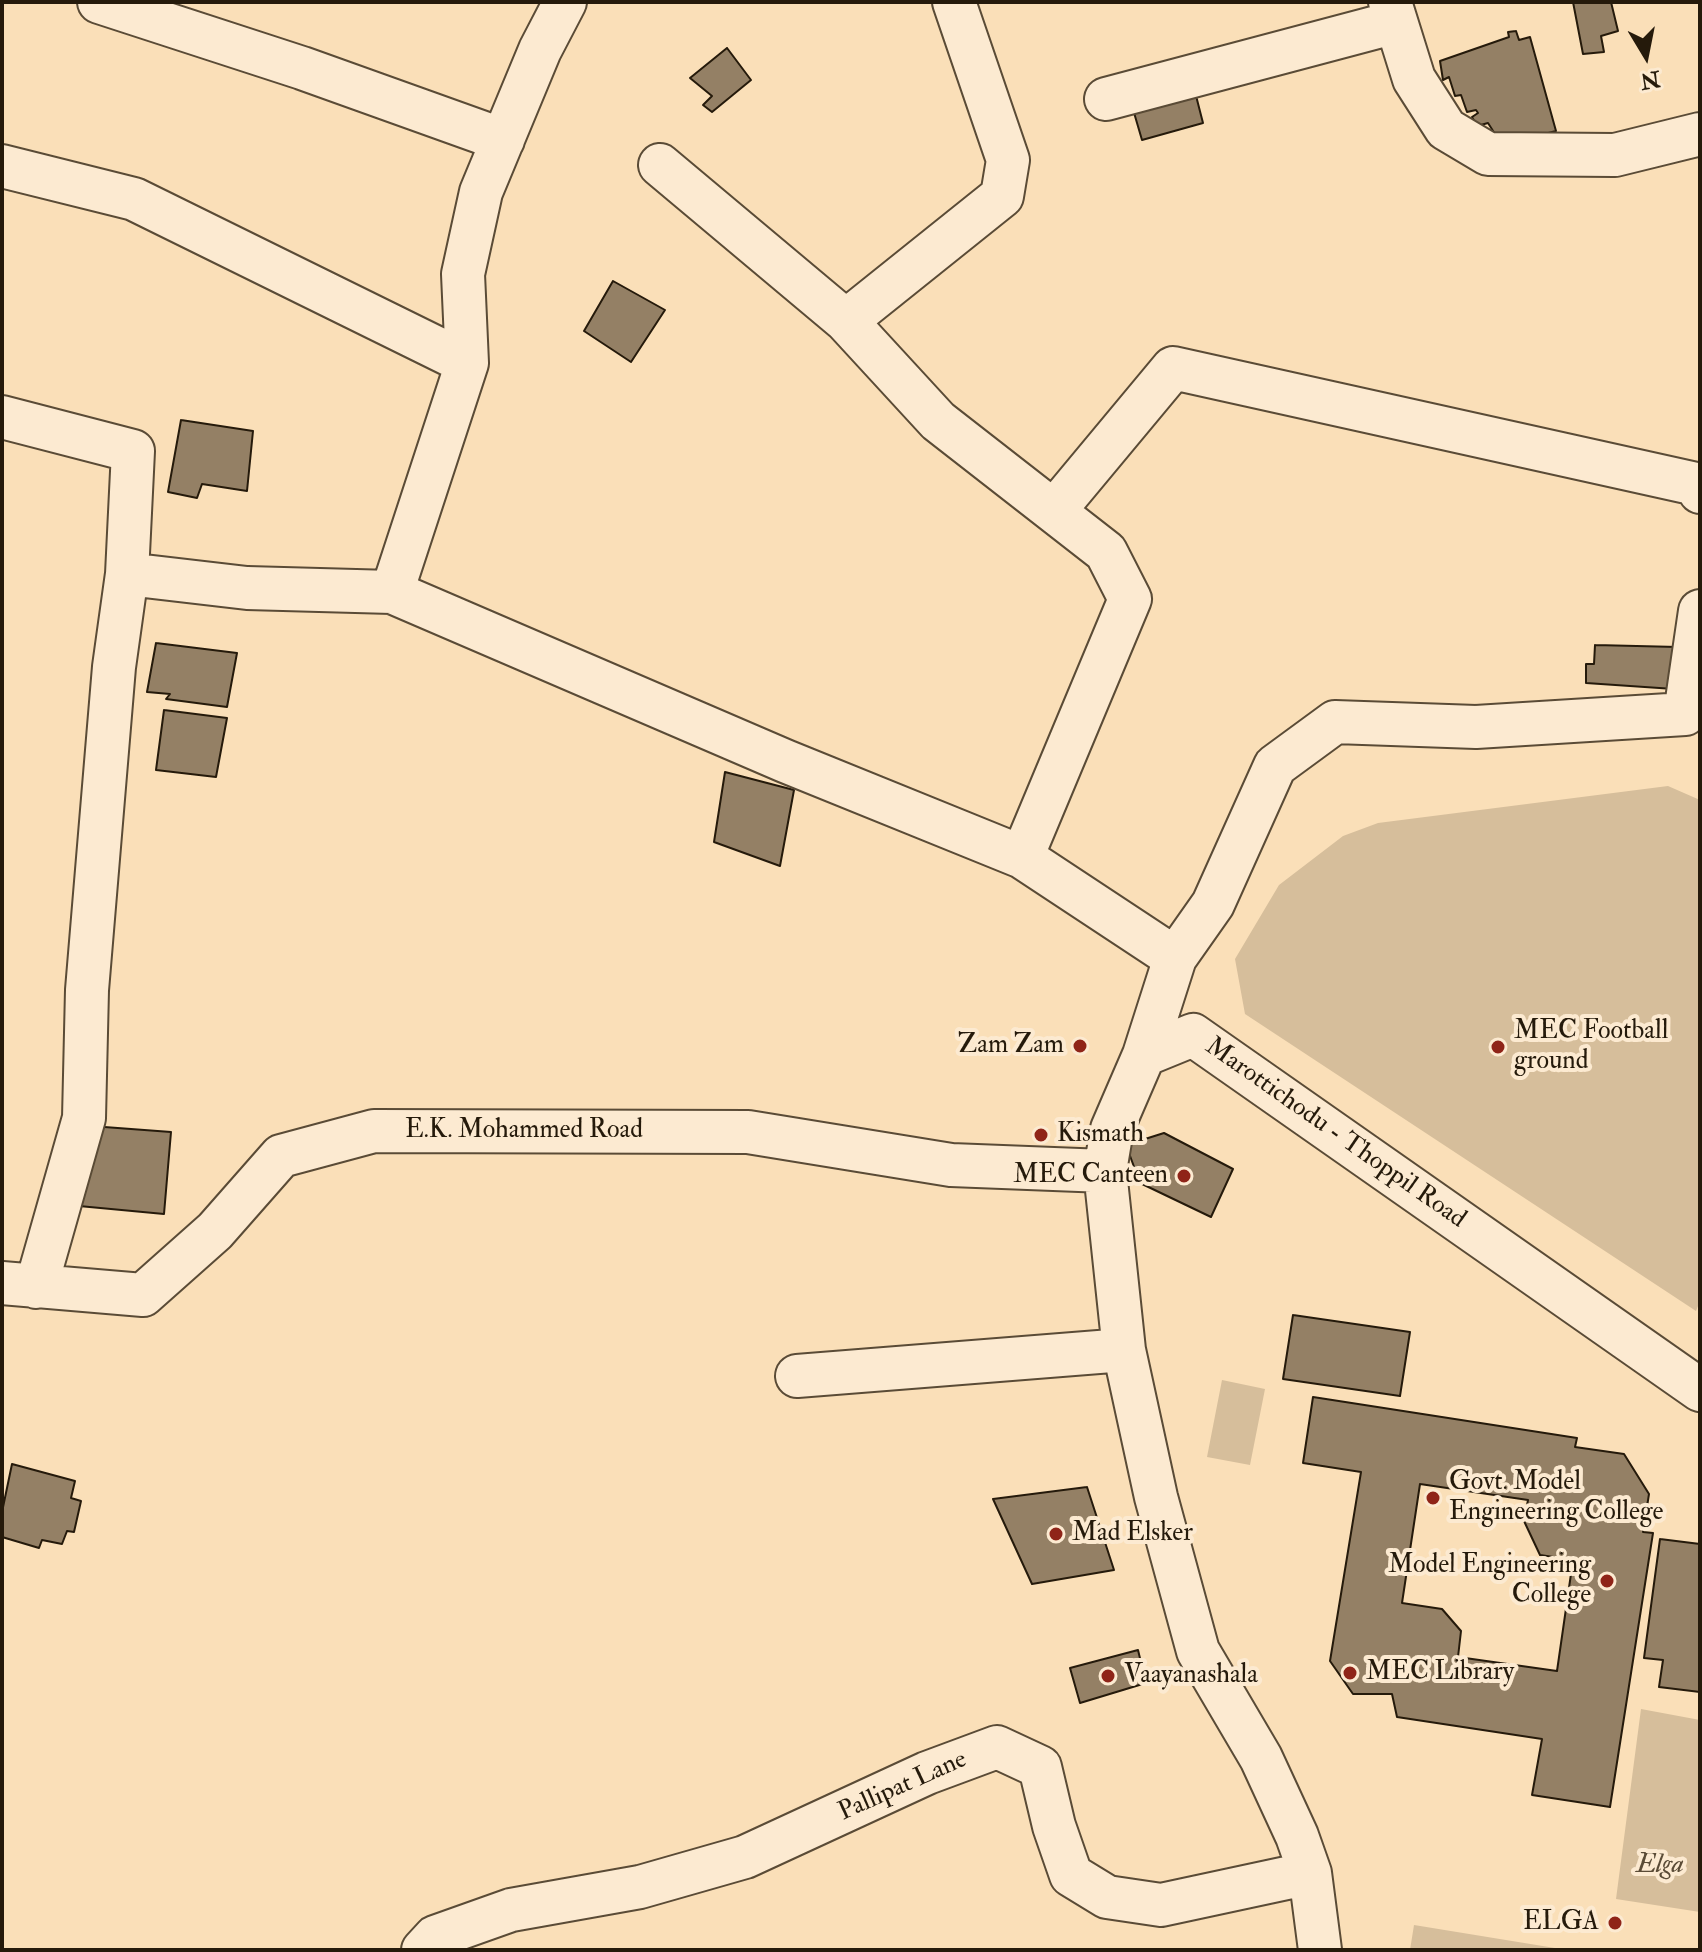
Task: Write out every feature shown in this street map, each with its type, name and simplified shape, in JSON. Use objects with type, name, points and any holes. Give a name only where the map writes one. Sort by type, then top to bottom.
[{"type":"street","points":[[99,2],[302,68],[503,140]]},
{"type":"street","points":[[392,592],[467,363],[463,274],[481,192],[540,50],[565,2]]},
{"type":"street","points":[[846,321],[1002,196],[1008,160],[954,2]]},
{"type":"street","points":[[1106,99],[1393,12],[1414,79],[1446,129],[1488,154],[1615,155],[1700,134]]},
{"type":"street","points":[[660,165],[846,321],[938,421],[1106,552],[1130,599],[1022,857]]},
{"type":"street","points":[[2,166],[134,199],[467,363]]},
{"type":"street","points":[[1054,511],[1173,368],[1696,484],[1700,492]]},
{"type":"street","points":[[2,417],[133,451],[127,574],[114,667],[87,990],[84,1118],[19,1285]]},
{"type":"street","points":[[127,574],[247,588],[392,592],[785,761],[1022,857],[1175,958]]},
{"type":"street","points":[[1320,1950],[1310,1873],[1261,1758],[1198,1651],[1156,1497],[1124,1350],[1105,1171],[1112,1129],[1144,1055],[1175,958],[1213,904],[1275,766],[1335,722],[1476,727],[1685,714],[1700,611]]},
{"type":"street","name":"Marottichodu - Thoppil Road","points":[[1144,1055],[1193,1035],[1700,1390]]},
{"type":"street","name":"E.K. Mohammed Road","points":[[19,1285],[143,1295],[215,1231],[281,1156],[374,1131],[748,1132],[951,1165],[1105,1171]]},
{"type":"street","points":[[797,1376],[1124,1350]]},
{"type":"street","name":"Pallipat Lane","points":[[423,1950],[435,1937],[511,1910],[640,1887],[745,1857],[927,1773],[997,1747],[1040,1767],[1054,1826],[1071,1875],[1107,1897],[1161,1905],[1310,1873]]},
{"type":"green space","name":"MEC Football ground","points":[[1668,786],[1700,800],[1700,1301],[1696,1311],[1245,1014],[1235,959],[1279,885],[1343,836],[1378,823]]},
{"type":"green space","points":[[1222,1380],[1265,1389],[1250,1465],[1207,1457]]},
{"type":"green space","name":"Elga","points":[[1641,1709],[1700,1720],[1700,1912],[1616,1899]]},
{"type":"green space","points":[[1414,1925],[1561,1949],[1410,1950]]},
{"type":"building","points":[[1573,2],[1611,2],[1618,31],[1601,36],[1604,52],[1583,54]]},
{"type":"building","points":[[1516,31],[1519,40],[1530,37],[1556,131],[1502,145],[1488,123],[1477,126],[1472,117],[1478,113],[1476,110],[1467,112],[1461,95],[1455,96],[1449,77],[1443,80],[1440,61],[1509,37],[1508,32]]},
{"type":"building","points":[[727,48],[751,80],[712,112],[703,105],[712,96],[690,78]]},
{"type":"building","points":[[1193,84],[1203,123],[1142,140],[1130,99]]},
{"type":"building","points":[[613,281],[665,310],[631,362],[584,331]]},
{"type":"building","points":[[181,420],[253,431],[247,491],[202,484],[197,498],[168,492]]},
{"type":"building","points":[[156,643],[237,653],[227,707],[166,699],[170,694],[147,692]]},
{"type":"building","points":[[1595,645],[1678,647],[1674,689],[1586,683],[1586,664],[1594,664]]},
{"type":"building","points":[[164,710],[227,718],[216,777],[156,770]]},
{"type":"building","points":[[725,772],[794,790],[780,866],[714,842]]},
{"type":"building","points":[[91,1126],[171,1132],[164,1214],[79,1206]]},
{"type":"building","name":"MEC Canteen","points":[[1164,1133],[1233,1169],[1211,1217],[1140,1183],[1126,1145]]},
{"type":"building","points":[[1293,1315],[1410,1332],[1400,1396],[1283,1379]]},
{"type":"building","name":"Model Engineering College","points":[[1313,1397],[1577,1438],[1575,1447],[1624,1454],[1649,1494],[1643,1532],[1653,1533],[1610,1807],[1532,1795],[1542,1739],[1397,1717],[1392,1694],[1353,1694],[1330,1661],[1361,1472],[1303,1463]],"holes":[[[1420,1484],[1528,1500],[1524,1521],[1540,1555],[1573,1560],[1557,1671],[1458,1657],[1461,1631],[1442,1609],[1402,1603]]]},
{"type":"building","points":[[12,1464],[75,1481],[71,1498],[81,1501],[74,1532],[67,1531],[62,1544],[42,1540],[39,1548],[2,1537],[2,1512]]},
{"type":"building","name":"Mad Elsker","points":[[1087,1487],[1114,1570],[1032,1584],[993,1499]]},
{"type":"building","points":[[1660,1539],[1700,1544],[1700,1692],[1659,1687],[1663,1660],[1644,1658]]},
{"type":"building","name":"Vaayanashala","points":[[1138,1650],[1146,1683],[1080,1703],[1070,1668]]},
{"type":"place","name":"Zam Zam","points":[[1080,1046]]},
{"type":"place","name":"MEC Football ground","points":[[1498,1047]]},
{"type":"place","name":"Kismath","points":[[1041,1135]]},
{"type":"place","name":"MEC Canteen","points":[[1184,1176]]},
{"type":"place","name":"Govt. Model Engineering College","points":[[1433,1498]]},
{"type":"place","name":"Mad Elsker","points":[[1056,1534]]},
{"type":"place","name":"Model Engineering College","points":[[1607,1581]]},
{"type":"place","name":"MEC Library","points":[[1350,1673]]},
{"type":"place","name":"Vaayanashala","points":[[1108,1676]]},
{"type":"place","name":"ELGA","points":[[1615,1923]]}]
